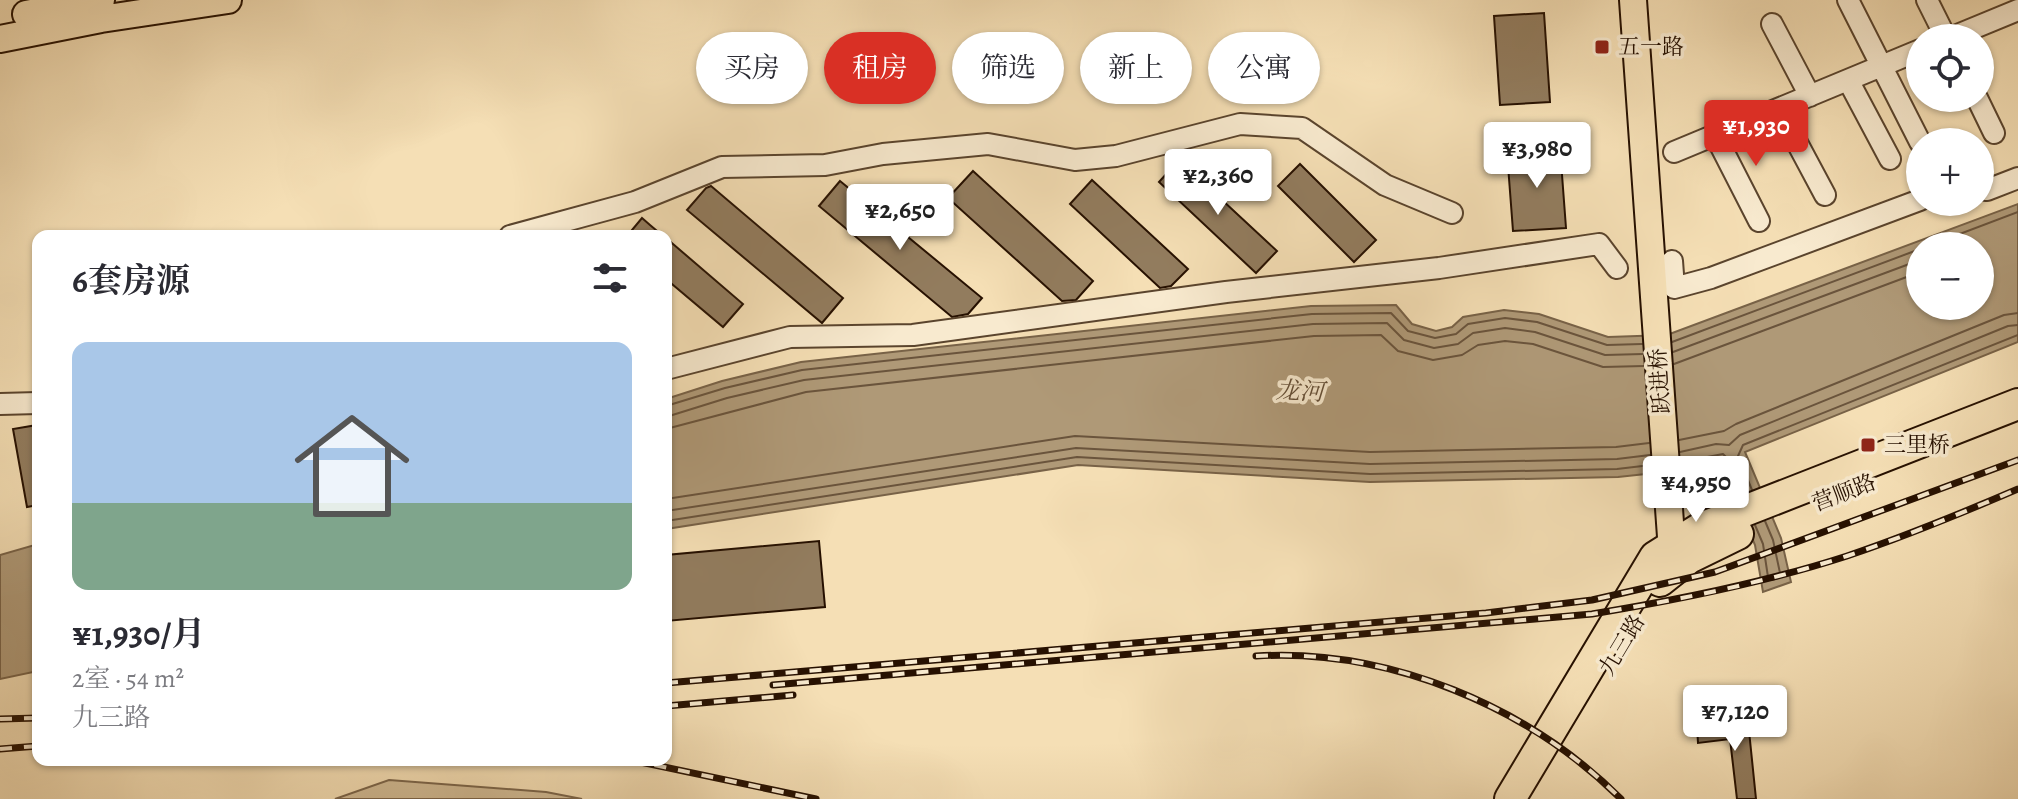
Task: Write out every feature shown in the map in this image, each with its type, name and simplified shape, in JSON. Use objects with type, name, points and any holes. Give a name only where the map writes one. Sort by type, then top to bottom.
[{"type":"highway","name":"营顺路","points":[[1667,557],[1709,547],[1742,522],[2018,404]]},
{"type":"highway","name":"营顺路","points":[[1772,510],[2018,425]]},
{"type":"highway","name":"九三路","points":[[1510,799],[1667,557]]},
{"type":"highway","name":"九三路","points":[[1530,799],[1655,586],[1667,557]]},
{"type":"main road","points":[[0,20],[82,7],[228,0]]},
{"type":"main road","points":[[1616,0],[1648,327]]},
{"type":"main road","points":[[1633,0],[1648,327]]},
{"type":"main road","points":[[0,39],[82,7]]},
{"type":"main road","name":"跃进桥","points":[[1648,327],[1667,557]]},
{"type":"street","points":[[1848,0],[1913,128]]},
{"type":"street","points":[[1927,0],[1940,24]]},
{"type":"street","points":[[1982,24],[2014,11]]},
{"type":"street","points":[[1772,24],[1810,96]]},
{"type":"street","points":[[1674,152],[1906,56]]},
{"type":"street","points":[[1848,80],[1890,159]]},
{"type":"street","points":[[1779,109],[1825,195]]},
{"type":"street","points":[[532,230],[635,202],[722,167],[825,165],[883,154],[988,144],[1075,160],[1116,156],[1240,124],[1302,128],[1385,185],[1452,213]]},
{"type":"street","points":[[1715,135],[1759,221]]},
{"type":"street","points":[[1994,187],[2018,178]]},
{"type":"street","points":[[1672,261],[1674,288],[1711,278],[1906,205]]},
{"type":"street","points":[[672,367],[790,337],[913,335],[1253,289],[1439,268],[1599,244],[1617,268]]},
{"type":"street","points":[[0,404],[32,403]]},
{"type":"shaded area","points":[[389,780],[546,792],[582,799],[335,799]]},
{"type":"water","name":"龙河","points":[[2018,204],[2018,342],[1745,452],[1781,538],[1791,582],[1763,592],[1755,545],[1720,461],[1683,470],[1618,477],[1370,482],[1078,465],[672,528],[672,397],[722,381],[801,362],[1311,306],[1396,305],[1412,324],[1436,331],[1452,327],[1463,317],[1504,310],[1539,314],[1608,337],[1667,335],[1906,246],[1906,320],[1994,320],[1994,232],[1943,232],[1986,216],[1994,216],[1994,213]]},
{"type":"water","points":[[32,546],[32,672],[0,679],[0,555]]},
{"type":"building","points":[[1544,13],[1550,102],[1500,105],[1494,16]]},
{"type":"building","points":[[1560,148],[1566,228],[1513,231],[1507,152]]},
{"type":"building","points":[[1179,160],[1277,251],[1256,273],[1159,182]]},
{"type":"building","points":[[1300,164],[1376,240],[1354,262],[1278,186]]},
{"type":"building","points":[[973,171],[1093,281],[1076,300],[1062,301],[948,198]]},
{"type":"building","points":[[1092,180],[1188,269],[1171,286],[1160,288],[1070,204]]},
{"type":"building","points":[[840,181],[982,298],[968,314],[952,317],[819,206]]},
{"type":"building","points":[[711,186],[843,298],[822,323],[687,210]]},
{"type":"building","points":[[642,218],[656,230],[632,230]]},
{"type":"building","points":[[672,243],[743,304],[723,327],[672,284]]},
{"type":"building","points":[[32,426],[32,506],[27,507],[13,429]]},
{"type":"building","points":[[819,541],[825,607],[672,620],[672,554]]},
{"type":"building","points":[[1748,721],[1756,799],[1737,799],[1730,739],[1698,743],[1697,726]]},
{"type":"railway","points":[[672,682],[1486,613],[1592,600],[1715,572],[2018,460]]},
{"type":"railway","points":[[773,685],[1592,614],[1721,590],[1816,566],[1912,532],[2018,489]]},
{"type":"railway","points":[[1256,656],[1306,656],[1356,662],[1405,673],[1453,690],[1543,736],[1584,766],[1621,799]]},
{"type":"railway","points":[[672,705],[793,695]]},
{"type":"railway","points":[[0,719],[32,718]]},
{"type":"railway","points":[[0,749],[32,746]]},
{"type":"railway","points":[[659,766],[816,799]]},
{"type":"place","name":"五一路","points":[[1602,47]]},
{"type":"place","name":"三里桥","points":[[1868,445]]}]
